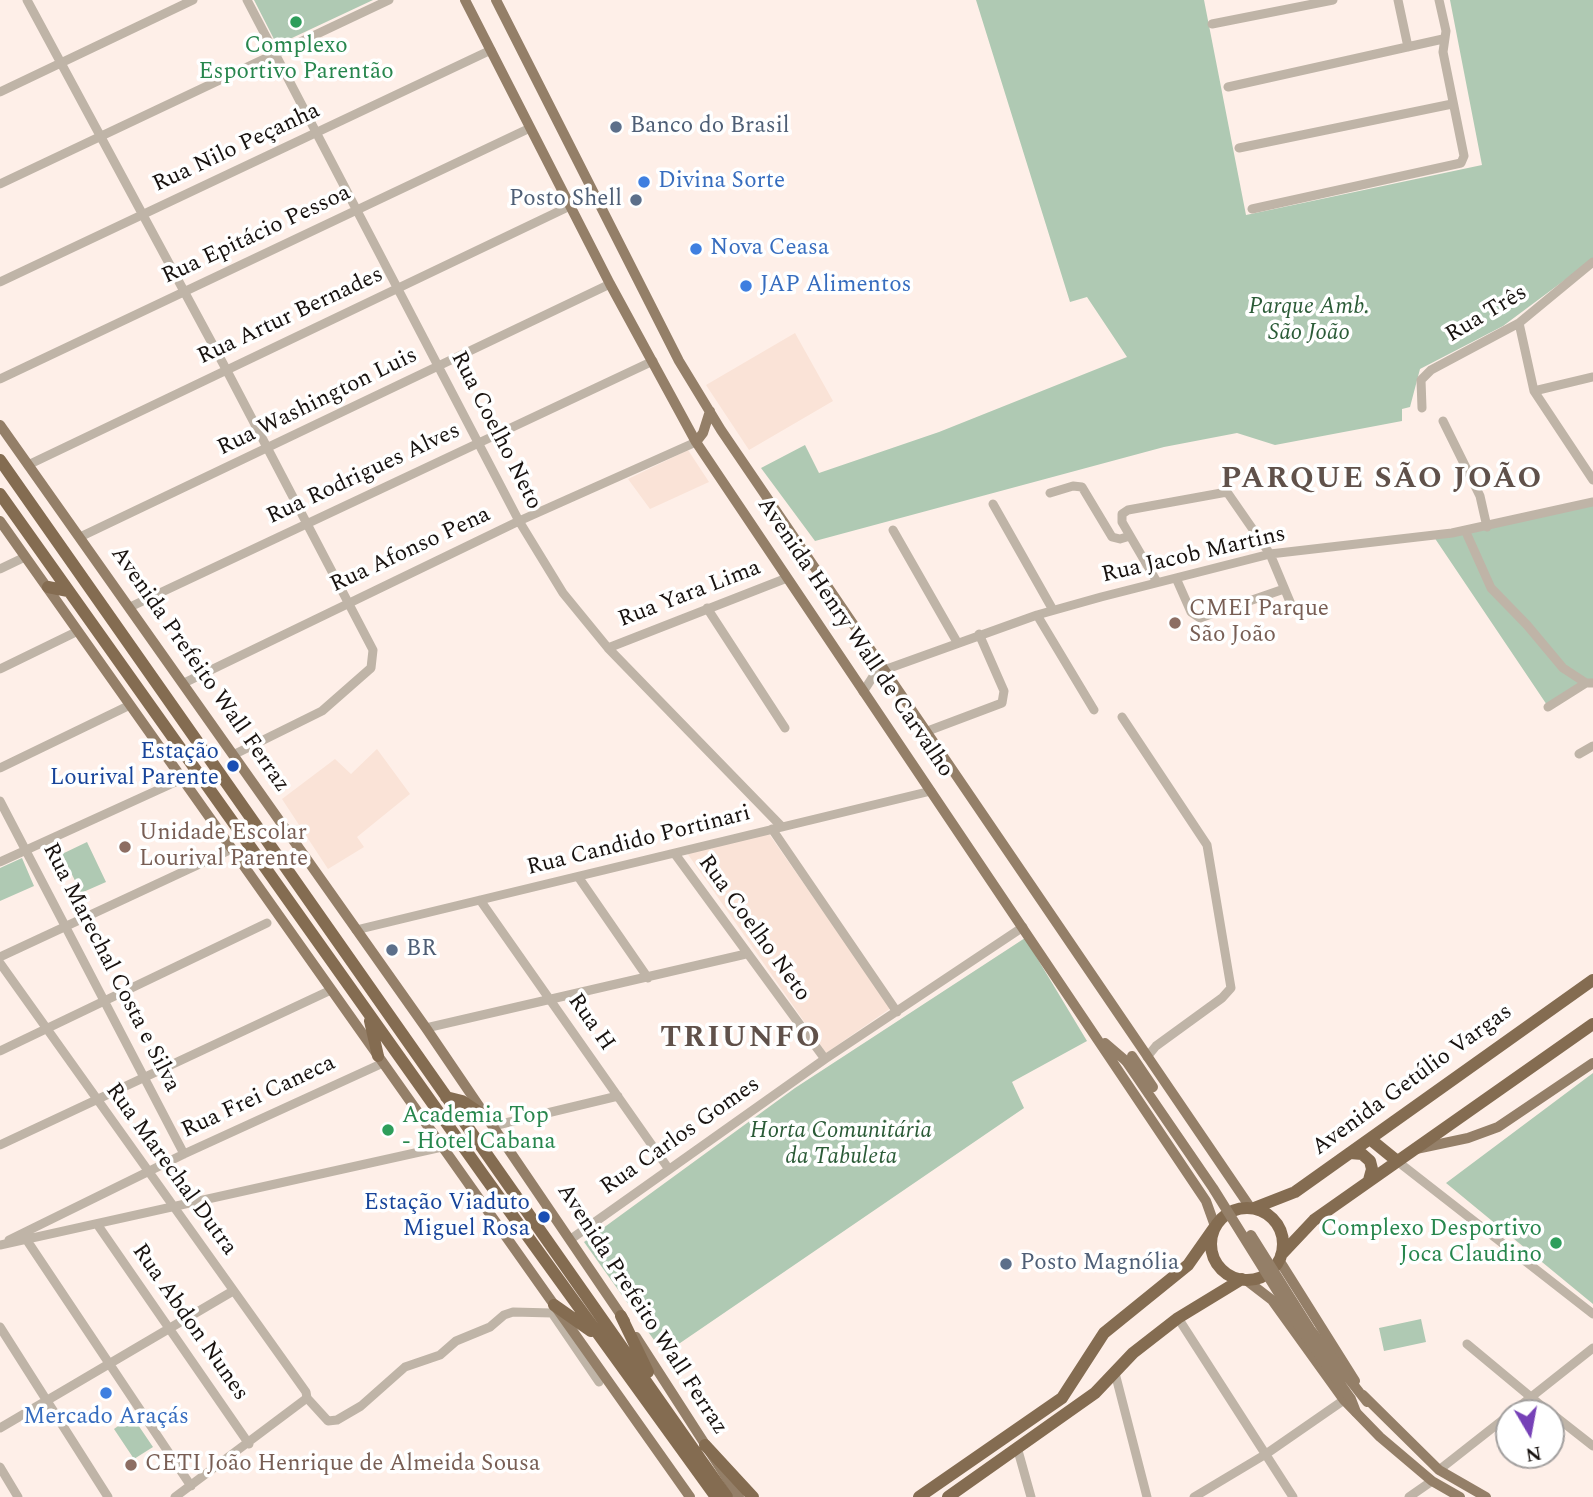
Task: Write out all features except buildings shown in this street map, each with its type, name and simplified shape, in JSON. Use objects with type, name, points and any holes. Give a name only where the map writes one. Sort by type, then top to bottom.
[{"type":"highway","name":"Avenida Prefeito Wall Ferraz","points":[[0,460],[446,1097],[685,1445],[716,1497]]},
{"type":"highway","name":"Avenida Prefeito Wall Ferraz","points":[[0,494],[599,1337],[660,1409]]},
{"type":"highway","points":[[48,587],[68,591]]},
{"type":"highway","name":"Avenida Getúlio Vargas","points":[[919,1497],[1062,1398],[1104,1333],[1188,1265],[1214,1227],[1230,1211],[1252,1208],[1295,1192],[1593,980]]},
{"type":"highway","points":[[369,1014],[381,1059]]},
{"type":"highway","points":[[947,1497],[1082,1403],[1133,1353],[1178,1318],[1240,1279],[1265,1275],[1314,1220],[1593,1024]]},
{"type":"highway","points":[[446,1097],[462,1101],[489,1121]]},
{"type":"highway","points":[[1370,1139],[1397,1161]]},
{"type":"highway","points":[[1350,1153],[1362,1154],[1370,1161],[1372,1169],[1369,1180]]},
{"type":"highway","name":"Avenida Henry Wall de Carvalho","points":[[1252,1208],[1275,1220],[1283,1242],[1280,1258]]},
{"type":"highway","name":"Avenida Henry Wall de Carvalho","points":[[1214,1227],[1210,1238],[1213,1257],[1220,1269],[1240,1279]]},
{"type":"highway","points":[[558,1313],[599,1337]]},
{"type":"highway","points":[[621,1316],[660,1409],[669,1445],[705,1497]]},
{"type":"highway","name":"Avenida Prefeito Wall Ferraz","points":[[685,1445],[727,1497]]},
{"type":"highway","points":[[705,1445],[753,1497]]},
{"type":"highway","points":[[909,1497],[937,1485]]},
{"type":"main road","name":"Avenida Henry Wall de Carvalho","points":[[465,0],[610,284],[696,442],[1206,1201],[1214,1227]]},
{"type":"main road","name":"Avenida Henry Wall de Carvalho","points":[[496,0],[679,361],[710,411],[925,732],[1252,1208]]},
{"type":"main road","points":[[696,442],[703,433],[710,411]]},
{"type":"main road","name":"Avenida Prefeito Wall Ferraz","points":[[0,425],[426,1028],[571,1239],[739,1497]]},
{"type":"main road","points":[[0,521],[128,706],[690,1497]]},
{"type":"main road","points":[[1121,1019],[1129,1058],[1301,1329],[1351,1399],[1356,1412]]},
{"type":"main road","points":[[1097,1037],[1129,1058],[1310,1329],[1367,1402],[1439,1471],[1486,1497]]},
{"type":"main road","points":[[1413,1150],[1468,1138],[1498,1127],[1593,1063]]},
{"type":"main road","points":[[1280,1258],[1367,1402]]},
{"type":"main road","points":[[1240,1279],[1272,1300],[1344,1400],[1380,1437],[1433,1481],[1460,1497]]},
{"type":"street","points":[[27,0],[185,291],[373,650],[371,668],[322,711],[233,755]]},
{"type":"street","points":[[0,92],[193,0]]},
{"type":"street","name":"Rua Coelho Neto","points":[[247,0],[519,520],[563,593],[608,648],[777,828],[897,1012]]},
{"type":"street","points":[[0,184],[274,52],[389,0]]},
{"type":"street","points":[[1212,24],[1333,0]]},
{"type":"street","points":[[1398,0],[1408,47]]},
{"type":"street","points":[[1252,209],[1458,164],[1464,156],[1452,104],[1443,39],[1446,26],[1439,0]]},
{"type":"street","points":[[1228,88],[1443,39]]},
{"type":"street","name":"Rua Nilo Peçanha","points":[[0,282],[491,50]]},
{"type":"street","points":[[1239,148],[1452,104]]},
{"type":"street","name":"Rua Epitácio Pessoa","points":[[0,379],[530,128]]},
{"type":"street","name":"Rua Artur Bernades","points":[[28,465],[570,206]]},
{"type":"street","name":"Rua Três","points":[[1422,408],[1421,380],[1431,370],[1519,323],[1593,262]]},
{"type":"street","name":"Rua Washington Luis","points":[[80,537],[610,284]]},
{"type":"street","points":[[1519,323],[1534,391],[1593,481]]},
{"type":"street","name":"Rua Rodrigues Alves","points":[[130,607],[653,361]]},
{"type":"street","points":[[1534,391],[1593,377]]},
{"type":"street","points":[[1443,421],[1473,478],[1487,527]]},
{"type":"street","name":"Rua Afonso Pena","points":[[184,683],[519,520],[696,442]]},
{"type":"street","points":[[1050,493],[1073,486],[1082,487],[1112,537],[1120,539],[1130,536]]},
{"type":"street","points":[[1157,582],[1122,522],[1122,514],[1128,510],[1227,492],[1270,554],[1293,609]]},
{"type":"street","name":"Rua Jacob Martins","points":[[863,692],[874,675],[957,642],[1053,610],[1157,582],[1270,554],[1487,527],[1593,502]]},
{"type":"street","points":[[993,504],[1053,610]]},
{"type":"street","points":[[893,530],[957,642]]},
{"type":"street","points":[[1465,530],[1491,588],[1563,668],[1590,683]]},
{"type":"street","points":[[0,569],[25,557]]},
{"type":"street","name":"Rua Yara Lima","points":[[608,648],[787,578]]},
{"type":"street","points":[[1176,578],[1191,612],[1200,618],[1284,589]]},
{"type":"street","points":[[707,608],[785,727]]},
{"type":"street","points":[[1037,615],[1094,710]]},
{"type":"street","points":[[0,669],[78,631]]},
{"type":"street","points":[[925,732],[1002,704],[1004,691],[979,634]]},
{"type":"street","points":[[1548,707],[1590,683]]},
{"type":"street","points":[[0,768],[128,706]]},
{"type":"street","points":[[1122,718],[1207,845],[1231,988],[1222,998],[1156,1046],[1147,1057]]},
{"type":"street","points":[[1579,754],[1593,746]]},
{"type":"street","points":[[0,862],[182,779]]},
{"type":"street","name":"Rua Candido Portinari","points":[[356,930],[931,791]]},
{"type":"street","name":"Rua Marechal Costa e Silva","points":[[0,801],[184,1154]]},
{"type":"street","points":[[0,957],[232,849]]},
{"type":"street","name":"Rua Coelho Neto","points":[[676,854],[746,954],[825,1059]]},
{"type":"street","points":[[579,878],[648,978]]},
{"type":"street","name":"Rua H","points":[[480,900],[668,1168]]},
{"type":"street","points":[[0,1051],[267,923]]},
{"type":"street","name":"Rua Carlos Gomes","points":[[571,1239],[825,1059],[1023,927]]},
{"type":"street","points":[[426,1028],[746,954]]},
{"type":"street","name":"Rua Marechal Dutra","points":[[0,963],[306,1392],[307,1398],[328,1421],[337,1420],[360,1406],[404,1367],[440,1355],[456,1341],[490,1327],[504,1315],[543,1311],[558,1313]]},
{"type":"street","points":[[0,1145],[331,990]]},
{"type":"street","name":"Rua Frei Caneca","points":[[1,1245],[381,1059]]},
{"type":"street","points":[[489,1121],[618,1096]]},
{"type":"street","points":[[1,1245],[442,1147]]},
{"type":"street","points":[[1397,1161],[1593,1314]]},
{"type":"street","name":"Rua Abdon Nunes","points":[[97,1224],[249,1444]]},
{"type":"street","points":[[26,1239],[191,1486]]},
{"type":"street","points":[[0,1428],[233,1291]]},
{"type":"street","points":[[558,1313],[566,1338],[599,1382]]},
{"type":"street","points":[[1178,1318],[1293,1497]]},
{"type":"street","points":[[0,1327],[108,1497]]},
{"type":"street","points":[[1467,1344],[1531,1398],[1593,1348]]},
{"type":"street","points":[[1115,1373],[1147,1497]]},
{"type":"street","points":[[176,1497],[307,1398]]},
{"type":"street","points":[[1194,1497],[1266,1454],[1344,1400]]},
{"type":"street","points":[[1565,1424],[1593,1446]]},
{"type":"street","points":[[1439,1471],[1495,1426]]},
{"type":"street","points":[[1017,1447],[1031,1497]]},
{"type":"street","points":[[0,1467],[18,1497]]},
{"type":"street","points":[[1409,1497],[1433,1481]]},
{"type":"shaded area","points":[[795,333],[833,401],[749,450],[706,385]]},
{"type":"shaded area","points":[[688,450],[709,482],[650,509],[628,479]]},
{"type":"shaded area","points":[[377,749],[410,794],[357,837],[364,847],[328,869],[282,799],[335,759],[351,774]]},
{"type":"shaded area","points":[[769,834],[891,1008],[826,1053],[687,853]]},
{"type":"green space","name":"Complexo Esportivo Parentão","points":[[254,0],[373,0],[277,45]]},
{"type":"green space","name":"Parque Amb. São João","points":[[976,0],[1204,0],[1246,215],[1482,165],[1450,0],[1593,0],[1593,259],[1503,326],[1420,369],[1410,407],[1402,409],[1402,421],[1275,445],[1237,433],[1164,447],[815,541],[761,468],[805,445],[819,473],[939,432],[1127,357],[1087,297],[1070,302]]},
{"type":"green space","points":[[1593,503],[1593,680],[1547,705],[1434,537]]},
{"type":"green space","points":[[87,842],[106,882],[81,893],[62,854]]},
{"type":"green space","points":[[22,858],[34,886],[0,901],[0,868]]},
{"type":"green space","name":"Horta Comunitária da Tabuleta","points":[[1025,938],[1087,1041],[1012,1082],[1024,1108],[664,1354],[584,1242],[795,1088]]},
{"type":"green space","name":"Complexo Desportivo Joca Claudino","points":[[1593,1073],[1593,1304],[1446,1183]]},
{"type":"green space","points":[[1421,1319],[1426,1342],[1384,1351],[1379,1328]]},
{"type":"green space","points":[[132,1416],[153,1447],[134,1459],[114,1429]]},
{"type":"place","name":"Complexo Esportivo Parentão","points":[[296,22]]},
{"type":"place","name":"Banco do Brasil","points":[[616,127]]},
{"type":"place","name":"Divina Sorte","points":[[644,182]]},
{"type":"place","name":"Posto Shell","points":[[636,200]]},
{"type":"place","name":"Nova Ceasa","points":[[696,249]]},
{"type":"place","name":"JAP Alimentos","points":[[746,286]]},
{"type":"place","name":"CMEI Parque São João","points":[[1175,623]]},
{"type":"place","name":"Estação Lourival Parente","points":[[233,766]]},
{"type":"place","name":"Unidade Escolar Lourival Parente","points":[[125,847]]},
{"type":"place","name":"BR","points":[[392,950]]},
{"type":"place","name":"Academia Top - Hotel Cabana","points":[[388,1130]]},
{"type":"place","name":"Estação Viaduto Miguel Rosa","points":[[544,1217]]},
{"type":"place","name":"Complexo Desportivo Joca Claudino","points":[[1556,1243]]},
{"type":"place","name":"Posto Magnólia","points":[[1006,1264]]},
{"type":"place","name":"Mercado Araçás","points":[[106,1393]]},
{"type":"place","name":"CETI João Henrique de Almeida Sousa","points":[[131,1465]]},
{"type":"district","name":"PARQUE SÃO JOÃO","points":[[1382,481]]},
{"type":"district","name":"TRIUNFO","points":[[741,1040]]}]
